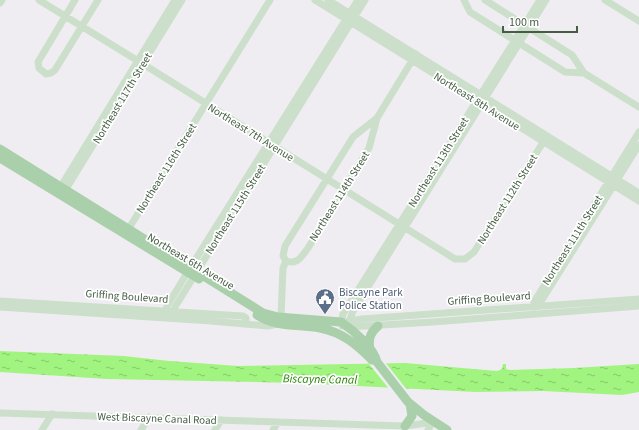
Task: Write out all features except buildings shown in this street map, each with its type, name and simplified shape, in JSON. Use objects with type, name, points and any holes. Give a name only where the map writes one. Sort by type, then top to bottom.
[{"type":"main road","name":"Northeast 6th Avenue","points":[[1,154],[192,272],[262,319],[332,331],[349,340],[365,352],[371,360],[377,362]]},
{"type":"main road","name":"Northeast 6th Avenue","points":[[192,272],[268,315]]},
{"type":"main road","name":"Griffing Boulevard","points":[[268,315],[279,321],[345,324]]},
{"type":"main road","name":"Northeast 6th Avenue","points":[[345,324],[375,356],[377,362],[410,404],[448,430]]},
{"type":"main road","name":"Griffing Boulevard","points":[[332,331],[345,324]]},
{"type":"main road","points":[[345,324],[349,340]]},
{"type":"main road","points":[[370,350],[370,336],[378,326]]},
{"type":"main road","points":[[405,426],[412,416],[410,404]]},
{"type":"street","name":"Northeast 7th Avenue","points":[[39,0],[141,62],[451,257],[458,260],[465,259]]},
{"type":"street","points":[[75,0],[38,62],[39,68],[46,74],[55,70],[98,0]]},
{"type":"street","name":"Northeast 117th Street","points":[[141,62],[175,0]]},
{"type":"street","name":"Northeast 117th Street","points":[[62,191],[141,62],[182,0]]},
{"type":"street","name":"Northeast 116th Street","points":[[127,232],[270,0]]},
{"type":"street","name":"Northeast 8th Avenue","points":[[315,0],[350,18],[613,181],[639,193]]},
{"type":"street","name":"Northeast 8th Avenue","points":[[328,0],[350,18]]},
{"type":"street","name":"Northeast 115th Street","points":[[164,314],[192,272],[350,18],[358,0]]},
{"type":"street","name":"Northeast 115th Street","points":[[350,18],[365,0]]},
{"type":"street","points":[[464,0],[470,12],[516,43],[564,72],[584,73]]},
{"type":"street","points":[[485,0],[572,55],[584,73],[639,107]]},
{"type":"street","name":"Northeast 113th Street","points":[[527,26],[540,0]]},
{"type":"street","name":"Northeast 113th Street","points":[[345,324],[343,314],[402,226],[516,43],[546,0]]},
{"type":"street","points":[[605,0],[639,21]]},
{"type":"street","name":"Northeast 114th Street","points":[[286,261],[296,262],[301,258],[369,148],[377,118],[414,57]]},
{"type":"street","name":"Northeast 114th Street","points":[[286,261],[283,256],[285,246],[326,179],[353,137],[377,118]]},
{"type":"street","name":"Northeast 111th Street","points":[[530,314],[534,306],[540,303],[613,181],[639,132]]},
{"type":"street","name":"Northeast 112th Street","points":[[465,259],[476,249],[545,139]]},
{"type":"street","name":"Northeast 111th Street","points":[[613,181],[639,145]]},
{"type":"street","name":"Northeast 8th Avenue","points":[[613,181],[639,202]]},
{"type":"street","name":"Northeast 113th Street","points":[[345,324],[402,226]]},
{"type":"street","name":"Northeast 114th Street","points":[[279,321],[283,268],[286,261]]},
{"type":"street","name":"Northeast 115th Street","points":[[172,315],[192,272]]},
{"type":"street","name":"Griffing Boulevard","points":[[0,301],[164,314],[272,326],[279,321]]},
{"type":"street","name":"Griffing Boulevard","points":[[345,324],[362,319],[530,314],[582,307],[637,303]]},
{"type":"street","name":"Griffing Boulevard","points":[[345,324],[378,326],[534,306],[582,307]]},
{"type":"street","name":"Griffing Boulevard","points":[[0,307],[164,314]]},
{"type":"street","points":[[355,308],[356,314],[362,319]]},
{"type":"street","name":"West Biscayne Canal Road","points":[[0,413],[148,417],[368,427],[405,426],[433,421]]},
{"type":"street","points":[[42,430],[52,414]]},
{"type":"street","points":[[140,430],[148,417]]},
{"type":"street","points":[[215,430],[221,420]]},
{"type":"street","points":[[428,430],[433,421]]},
{"type":"street","points":[[273,430],[278,422]]},
{"type":"street","points":[[405,426],[417,430]]},
{"type":"water","name":"Biscayne Canal","points":[[0,351],[124,356],[238,366],[405,363],[497,371],[502,369],[503,364],[506,364],[506,369],[509,370],[639,364],[639,392],[622,395],[543,391],[476,392],[298,383],[107,379],[0,372]]},
{"type":"pier","points":[[385,362],[408,391],[390,390],[369,364]]},
{"type":"place","name":"Biscayne Park Police Station","points":[[325,315]]}]
